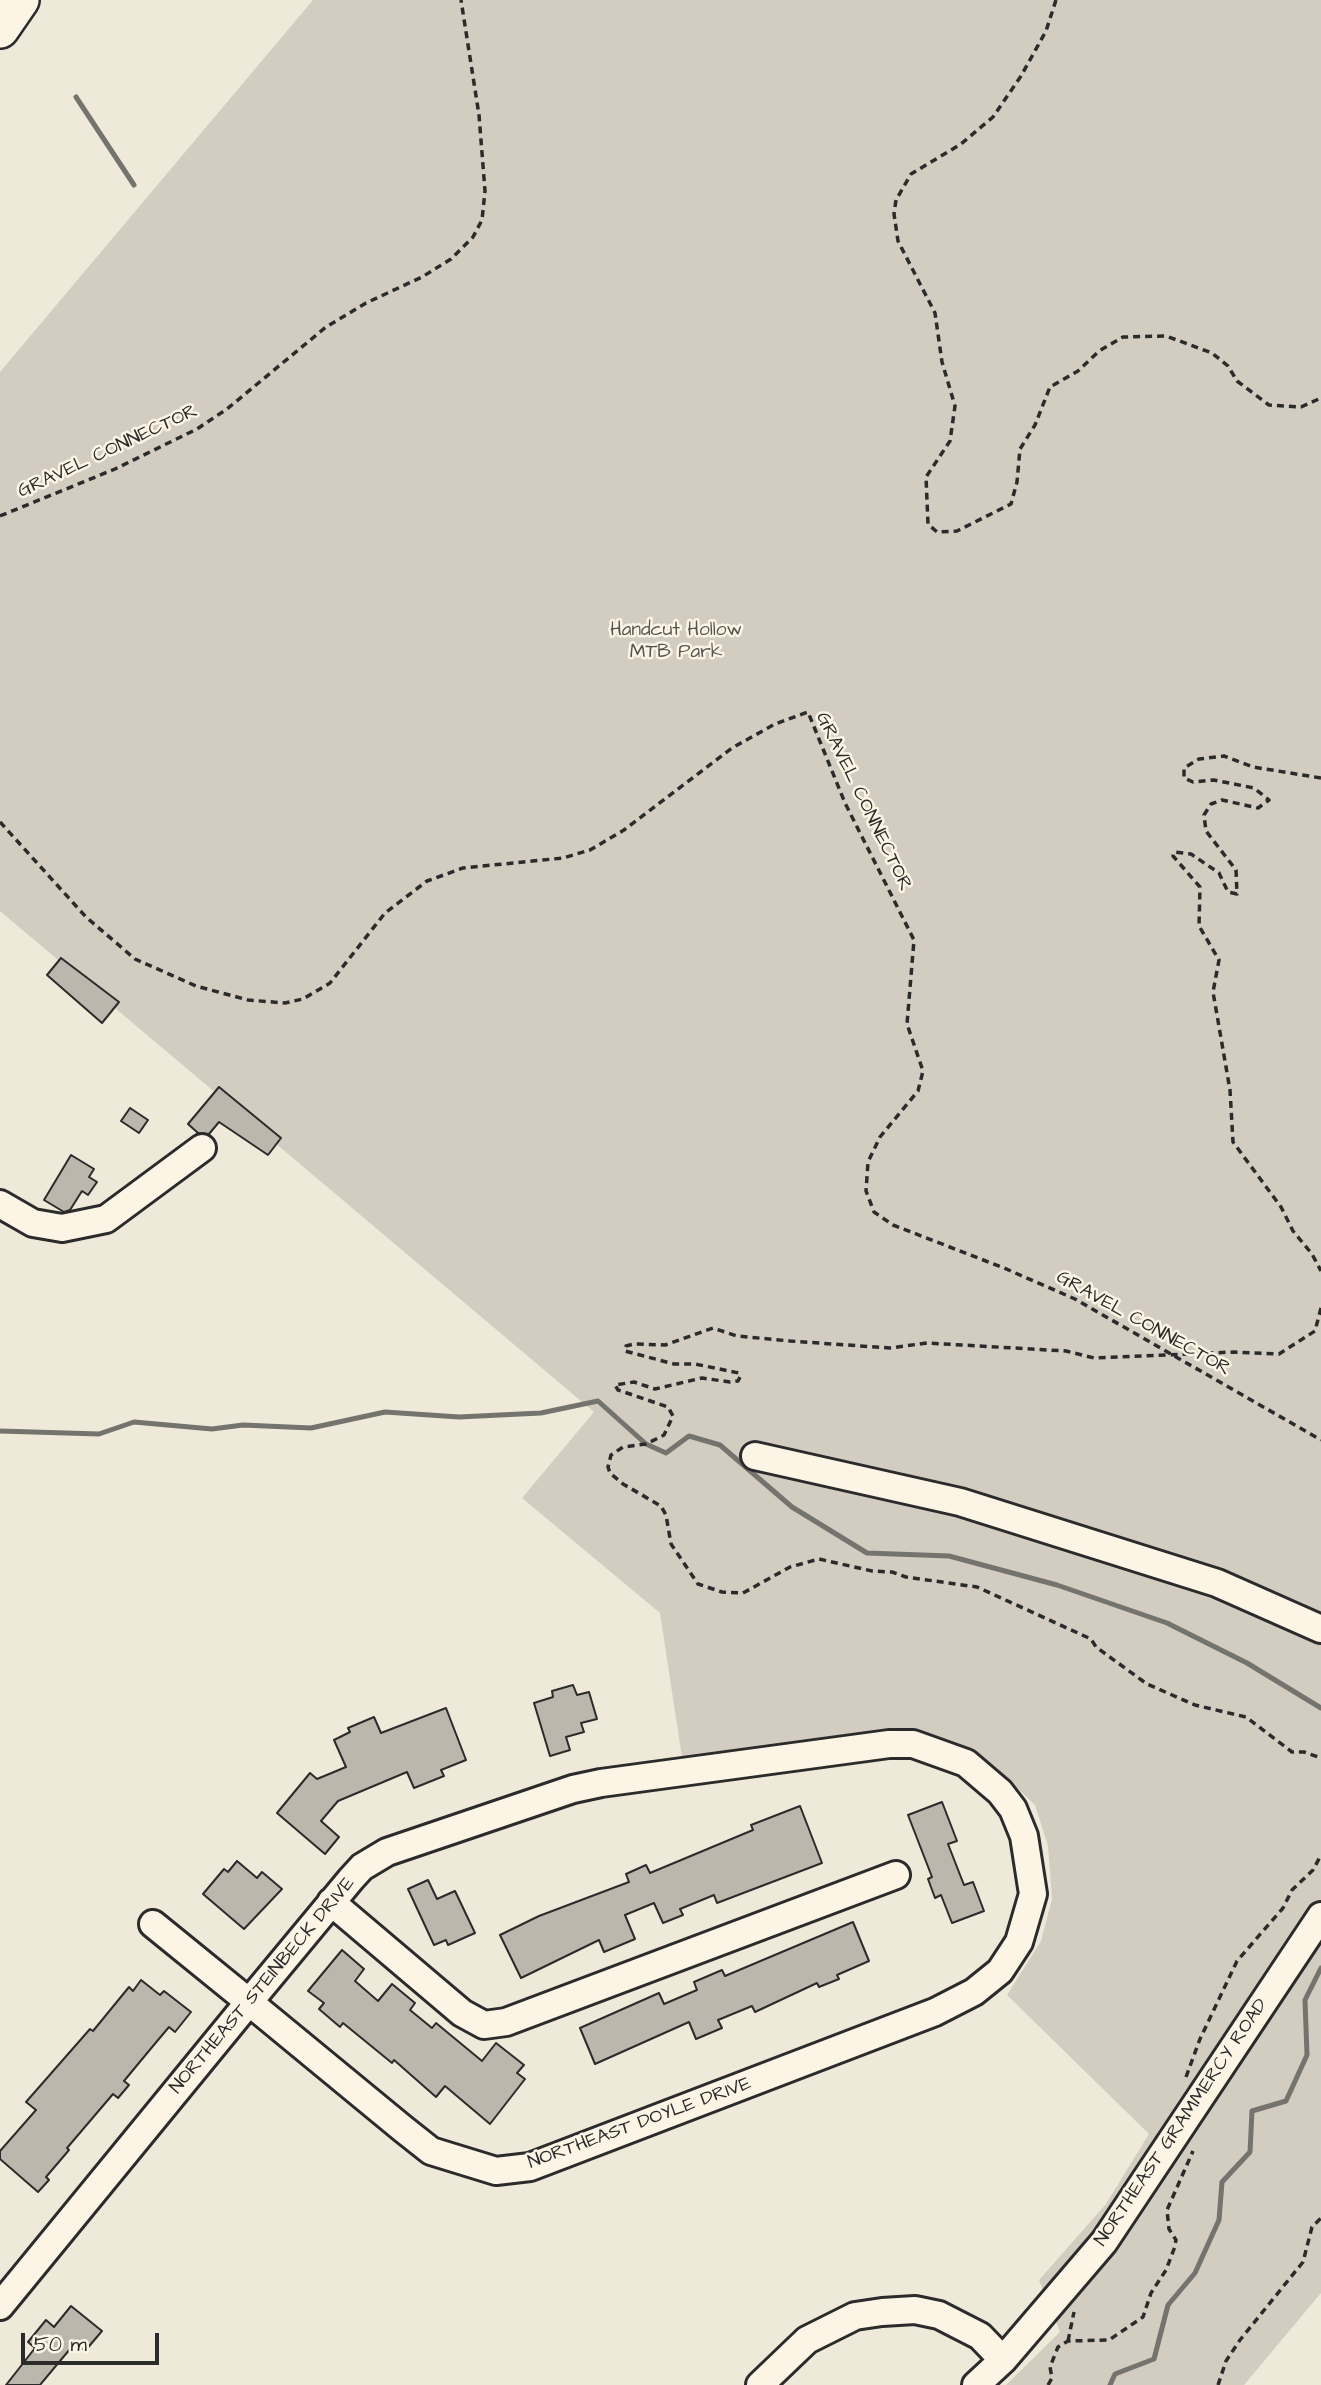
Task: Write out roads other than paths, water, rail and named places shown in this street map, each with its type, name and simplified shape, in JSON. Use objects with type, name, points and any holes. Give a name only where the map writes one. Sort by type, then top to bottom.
[{"type":"highway","points":[[0,29],[20,0]]},
{"type":"street","points":[[0,1204],[33,1223],[62,1228],[106,1219],[202,1148]]},
{"type":"street","points":[[755,1456],[960,1502],[1217,1583],[1321,1629]]},
{"type":"street","name":"NORTHEAST STEINBECK DRIVE","points":[[0,2306],[331,1902],[362,1867],[387,1852],[573,1789],[889,1744],[913,1744],[966,1763],[1000,1792],[1013,1809],[1024,1836]]},
{"type":"street","name":"NORTHEAST DOYLE DRIVE","points":[[153,1924],[431,2151],[496,2171],[530,2167],[935,2012],[974,1992],[1000,1971],[1019,1942],[1033,1894],[1024,1836]]},
{"type":"street","points":[[331,1902],[462,2013],[484,2025],[506,2022],[896,1875]]},
{"type":"street","name":"NORTHEAST GRAMMERCY ROAD","points":[[976,2385],[1003,2360],[1104,2242],[1321,1916]]},
{"type":"street","points":[[760,2385],[807,2340],[818,2333],[855,2316],[882,2312],[915,2310],[939,2315],[980,2336],[1003,2360]]},
{"type":"waterway","points":[[76,97],[134,185]]},
{"type":"waterway","points":[[0,1431],[99,1434],[134,1422],[212,1429],[243,1425],[311,1428],[385,1412],[459,1417],[541,1413],[598,1401],[646,1444],[666,1453],[689,1436],[720,1445],[792,1507],[867,1553],[949,1556],[1057,1585],[1167,1623],[1247,1663],[1321,1708]]},
{"type":"waterway","points":[[1110,2385],[1115,2374],[1154,2359],[1168,2305],[1195,2273],[1219,2220],[1222,2182],[1250,2152],[1252,2111],[1286,2101],[1307,2055],[1305,2000],[1321,1968]]},
{"type":"park label","name":"Handcut Hollow MTB Park","points":[[676,642]]}]
